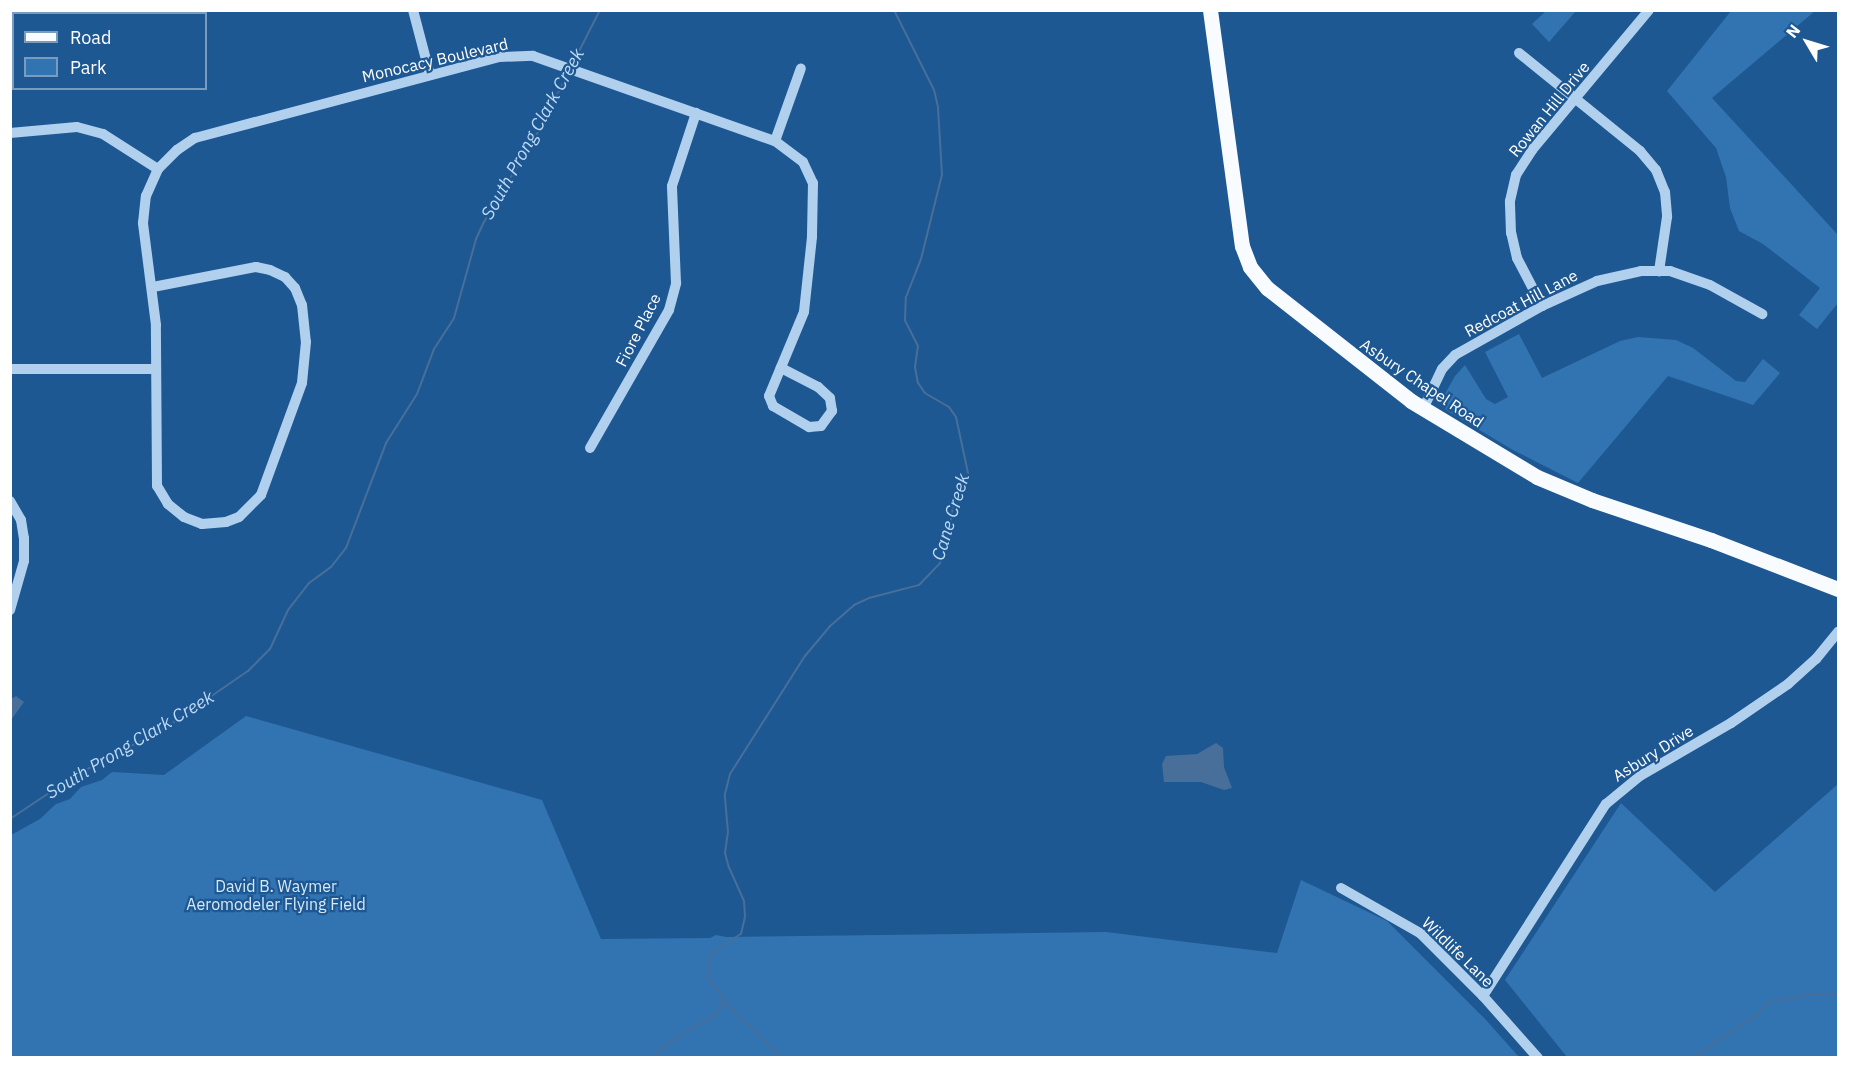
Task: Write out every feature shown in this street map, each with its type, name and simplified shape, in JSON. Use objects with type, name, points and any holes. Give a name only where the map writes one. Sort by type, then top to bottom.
[{"type":"main road","name":"Asbury Chapel Road","points":[[1210,10],[1242,246],[1250,267],[1267,288],[1309,323],[1423,409],[1492,452],[1562,488],[1839,589]]},
{"type":"street","points":[[413,10],[430,75]]},
{"type":"street","name":"Rowan Hill Drive","points":[[1542,306],[1517,258],[1511,232],[1510,201],[1516,175],[1532,150],[1649,10]]},
{"type":"street","points":[[1519,53],[1641,151],[1656,170],[1665,192],[1667,217],[1659,271]]},
{"type":"street","name":"Monocacy Boulevard","points":[[153,287],[256,267],[285,277],[295,288],[302,305],[306,342],[302,383],[261,495],[239,517],[226,522],[202,524],[184,517],[168,504],[157,486],[153,287],[143,223],[146,196],[158,169],[177,150],[195,138],[430,75],[510,56],[532,56],[558,63],[775,141],[803,162],[813,183],[812,237],[804,312],[771,389],[770,401],[773,406],[809,427],[821,426],[832,411],[830,398],[818,387],[781,368]]},
{"type":"street","points":[[775,141],[801,68]]},
{"type":"street","name":"Fiore Place","points":[[590,448],[669,310],[676,283],[672,186],[696,112]]},
{"type":"street","points":[[14,132],[77,127],[103,134],[158,169]]},
{"type":"street","name":"Redcoat Hill Lane","points":[[1423,409],[1442,369],[1455,355],[1542,306],[1597,280],[1641,271],[1670,271],[1710,285],[1762,314]]},
{"type":"street","points":[[10,369],[156,369]]},
{"type":"street","points":[[10,501],[21,520],[24,561],[10,610]]},
{"type":"street","name":"Asbury Drive","points":[[1483,996],[1606,804],[1640,776],[1731,723],[1788,684],[1816,659],[1839,632]]},
{"type":"street","name":"Wildlife Lane","points":[[1341,888],[1420,933],[1483,996],[1538,1058]]},
{"type":"green space","points":[[1547,10],[1576,11],[1549,42],[1532,24]]},
{"type":"green space","points":[[1731,11],[1815,11],[1712,98],[1838,235],[1838,303],[1817,329],[1799,315],[1820,288],[1763,244],[1739,231],[1730,208],[1726,177],[1716,148],[1667,91]]},
{"type":"green space","points":[[1519,334],[1542,378],[1620,341],[1638,337],[1676,340],[1693,348],[1736,381],[1745,382],[1763,359],[1780,373],[1753,405],[1668,376],[1578,483],[1513,450],[1446,410],[1441,401],[1455,376],[1465,365],[1486,399],[1495,404],[1508,397],[1485,352]]},
{"type":"green space","name":"David B. Waymer Aeromodeler Flying Field","points":[[246,716],[542,800],[601,939],[710,938],[716,935],[726,937],[1106,932],[1277,953],[1301,880],[1387,921],[1486,1020],[1519,1057],[11,1057],[11,835],[40,819],[56,804],[70,799],[81,787],[102,780],[112,772],[164,775]]},
{"type":"green space","points":[[1838,784],[1838,1057],[1567,1057],[1505,980],[1621,803],[1715,892]]},
{"type":"shaded area","points":[[16,696],[24,702],[11,720],[11,699]]},
{"type":"shaded area","points":[[1216,743],[1223,748],[1224,767],[1232,788],[1224,790],[1201,782],[1164,782],[1162,764],[1166,756],[1197,754]]},
{"type":"waterway","name":"South Prong Clark Creek","points":[[572,65],[600,10]]},
{"type":"waterway","name":"Cane Creek","points":[[783,1058],[736,1014],[708,979],[713,952],[741,934],[745,916],[744,901],[729,868],[725,853],[728,832],[725,794],[730,774],[805,656],[829,627],[854,605],[869,598],[919,585],[940,563],[947,541],[953,507],[968,473],[956,417],[949,407],[925,393],[918,383],[915,367],[918,346],[905,320],[906,297],[921,259],[942,175],[938,107],[934,90],[894,10]]},
{"type":"waterway","name":"South Prong Clark Creek","points":[[10,819],[76,775],[165,728],[248,671],[270,649],[288,610],[309,583],[331,567],[346,548],[386,443],[417,394],[434,349],[454,318],[476,239],[541,127],[568,73]]},
{"type":"waterway","points":[[1692,1058],[1754,1017],[1769,1002],[1814,994],[1838,995]]},
{"type":"waterway","points":[[651,1058],[677,1037],[717,1014],[724,1000]]}]
